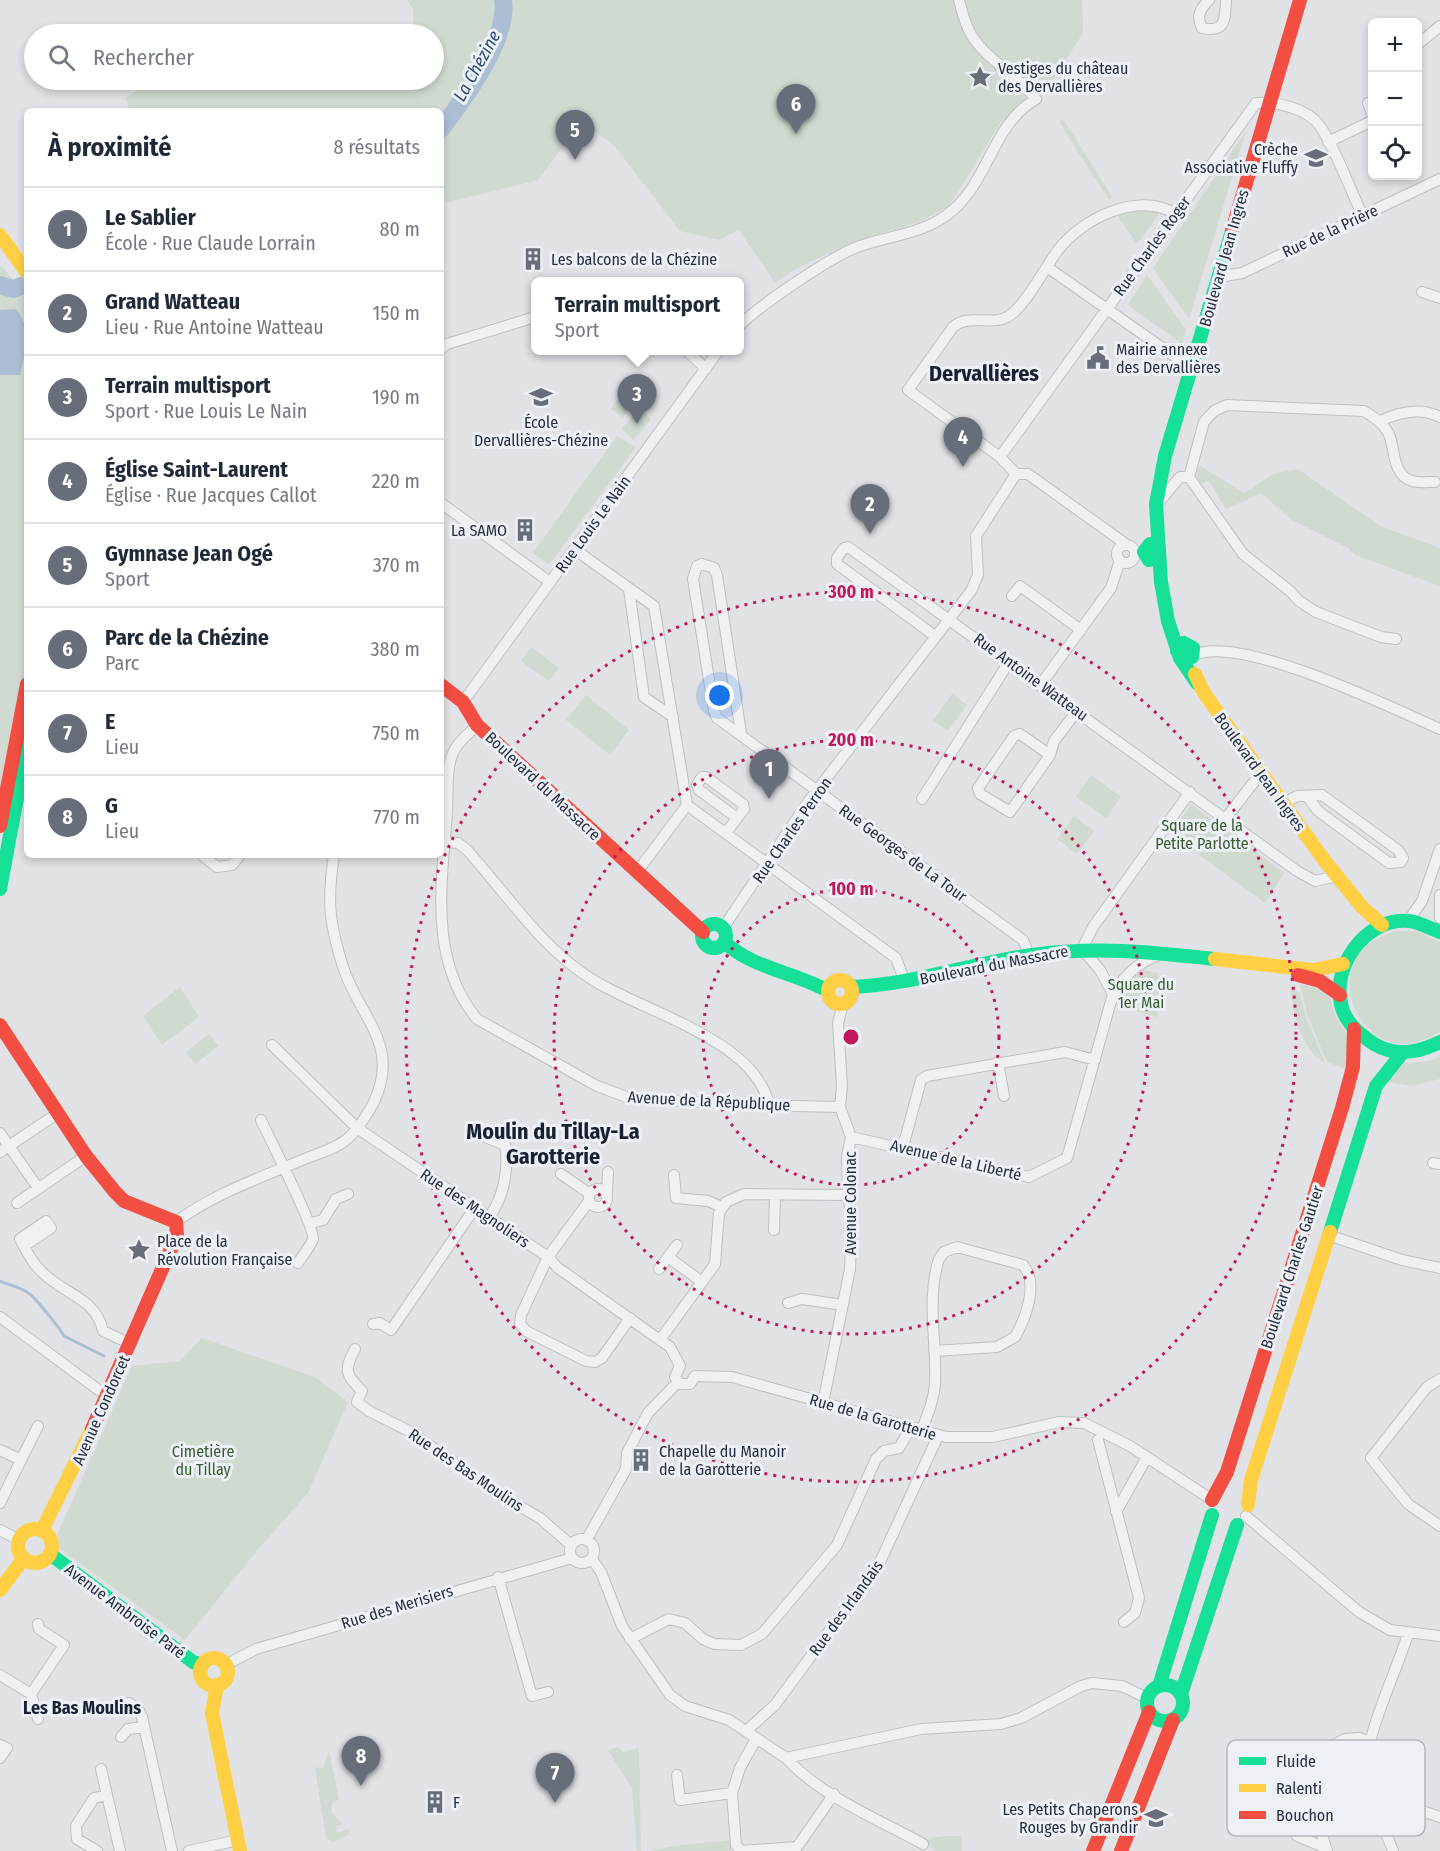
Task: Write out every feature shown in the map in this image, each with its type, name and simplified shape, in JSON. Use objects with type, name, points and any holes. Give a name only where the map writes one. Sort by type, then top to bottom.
[{"type":"main road","name":"Boulevard Jean Ingres","points":[[1300,0],[1165,456],[1156,512],[1139,553],[1160,585],[1172,627],[1187,652],[1190,677],[1197,683],[1324,860],[1362,907],[1382,925]]},
{"type":"main road","points":[[0,235],[24,268]]},
{"type":"main road","name":"Boulevard du Massacre","points":[[444,687],[463,702],[477,725],[703,932]]},
{"type":"main road","points":[[0,826],[24,700]]},
{"type":"main road","points":[[0,889],[24,760]]},
{"type":"main road","name":"Boulevard Jean Ingres","points":[[1324,860],[1355,911],[1362,937]]},
{"type":"main road","points":[[1440,932],[1429,926],[1408,921],[1382,925],[1362,937],[1343,964],[1340,995],[1344,1010],[1354,1029],[1376,1046],[1403,1052],[1420,1051],[1440,1042]]},
{"type":"main road","points":[[712,924],[723,928],[726,935],[724,942],[717,947],[708,946],[703,940],[703,932],[712,924]]},
{"type":"main road","points":[[724,942],[732,951],[760,965],[813,982],[828,991],[832,1001],[843,1004],[851,997],[851,987],[846,982],[836,981],[828,991]]},
{"type":"main road","name":"Boulevard du Massacre","points":[[851,987],[867,988],[905,982],[1029,955],[1082,949],[1125,949],[1312,970],[1343,964]]},
{"type":"main road","name":"Boulevard du Massacre","points":[[1245,964],[1311,977],[1340,995]]},
{"type":"main road","points":[[0,1025],[86,1156],[124,1201],[176,1222]]},
{"type":"main road","name":"Boulevard Charles Gautier","points":[[1212,1500],[1227,1473],[1342,1108],[1353,1067],[1354,1029]]},
{"type":"main road","name":"Boulevard Charles Gautier","points":[[1181,1694],[1244,1515],[1251,1480],[1376,1086],[1387,1069],[1403,1052]]},
{"type":"main road","name":"Avenue Condorcet","points":[[42,1530],[108,1397],[156,1288],[177,1234],[176,1222]]},
{"type":"main road","points":[[1093,1851],[1149,1712],[1147,1698],[1159,1686],[1208,1534],[1212,1500],[1218,1492],[1232,1489],[1241,1493],[1244,1515],[1222,1525],[1212,1515]]},
{"type":"main road","points":[[28,1530],[42,1530],[51,1540],[50,1554],[41,1562],[29,1561],[19,1550],[19,1540],[28,1530]]},
{"type":"main road","name":"Avenue Ambroise Paré","points":[[50,1554],[193,1662],[202,1665]]},
{"type":"main road","points":[[0,1590],[24,1558]]},
{"type":"main road","points":[[217,1685],[208,1685],[202,1679],[202,1665],[212,1659],[225,1665],[226,1677],[217,1685],[212,1713],[239,1845]]},
{"type":"main road","points":[[1121,1851],[1173,1720],[1183,1707],[1181,1694],[1171,1686],[1159,1686]]},
{"type":"main road","points":[[1149,1712],[1159,1721],[1173,1720]]},
{"type":"street","points":[[744,323],[848,251],[910,233],[947,215],[961,202],[1011,119],[1036,99],[1012,73],[975,41],[966,24],[959,0]]},
{"type":"street","points":[[1209,0],[1200,10],[1198,20],[1202,28],[1212,31],[1221,26],[1226,17],[1226,0]]},
{"type":"street","points":[[1422,41],[1440,26]]},
{"type":"street","points":[[1270,101],[1307,114],[1320,126],[1363,216]]},
{"type":"street","name":"Rue Charles Roger","points":[[1000,457],[1257,103],[1270,101]]},
{"type":"street","points":[[1328,142],[1368,123]]},
{"type":"street","name":"Rue de la Prière","points":[[1219,277],[1242,273],[1440,179]]},
{"type":"street","points":[[1041,684],[1139,553],[1028,474],[1016,474],[1000,457],[908,390],[953,327],[960,321],[997,321],[1013,313],[1069,239],[1115,211],[1149,205],[1162,206],[1176,214]]},
{"type":"street","points":[[1047,267],[1191,368]]},
{"type":"street","points":[[1422,292],[1440,298]]},
{"type":"street","points":[[444,346],[531,318]]},
{"type":"street","points":[[690,355],[706,369]]},
{"type":"street","name":"Rue Louis Le Nain","points":[[444,504],[550,582],[706,369],[713,355]]},
{"type":"street","points":[[1156,512],[1164,493],[1185,477],[1204,422],[1214,411],[1227,405],[1364,411],[1380,421],[1389,436],[1396,467],[1406,478],[1413,482],[1435,482]]},
{"type":"street","points":[[1380,421],[1397,413],[1432,413],[1440,417]]},
{"type":"street","points":[[1165,456],[1173,472],[1185,477],[1243,554],[1290,591],[1299,601],[1316,612],[1370,633],[1396,639]]},
{"type":"street","name":"Rue Charles Perron","points":[[723,928],[818,790],[977,580],[976,536],[1016,474]]},
{"type":"street","name":"Rue Antoine Watteau","points":[[935,636],[837,564],[837,558],[844,548],[848,547],[1041,684],[1307,877],[1317,881],[1333,877]]},
{"type":"street","points":[[574,549],[654,606],[687,805],[768,862],[896,958],[905,982]]},
{"type":"street","name":"Rue Georges de La Tour","points":[[741,733],[717,575],[714,568],[702,564],[698,566],[693,579],[714,711],[717,717],[1023,940],[1029,955]]},
{"type":"street","points":[[463,702],[550,582]]},
{"type":"street","points":[[1012,596],[1020,586],[1081,630]]},
{"type":"street","points":[[628,589],[644,697],[673,717]]},
{"type":"street","points":[[1187,652],[1219,651],[1309,672],[1440,729]]},
{"type":"street","points":[[922,799],[1009,662]]},
{"type":"street","points":[[1050,755],[1020,734],[1014,736],[978,788],[980,794],[1010,812],[1050,755],[1054,741],[1077,711]]},
{"type":"street","name":"Avenue de la République","points":[[444,853],[452,754],[477,725]]},
{"type":"street","points":[[1226,818],[1262,773]]},
{"type":"street","points":[[1113,994],[1100,970],[1082,949],[1093,927],[1190,792]]},
{"type":"street","points":[[1287,808],[1290,800],[1297,796],[1322,795],[1401,852],[1403,858],[1401,862],[1389,863],[1318,811],[1307,796]]},
{"type":"street","points":[[637,872],[687,805]]},
{"type":"street","points":[[726,833],[737,818]]},
{"type":"street","points":[[445,842],[458,843],[466,850],[548,943],[591,979],[696,1030],[724,1047],[763,1084],[769,1105]]},
{"type":"street","points":[[1408,921],[1422,901],[1440,849]]},
{"type":"street","points":[[206,858],[217,867],[232,865],[238,858]]},
{"type":"street","points":[[176,1222],[198,1205],[347,1140],[367,1116],[379,1090],[383,1072],[382,1055],[371,1020],[348,978],[330,920],[328,898],[334,858]]},
{"type":"street","name":"Avenue de la République","points":[[444,858],[440,899],[443,937],[457,987],[477,1019],[528,1049],[619,1095],[645,1100],[840,1107]]},
{"type":"street","points":[[1440,895],[1440,918]]},
{"type":"street","name":"Avenue de la Liberté","points":[[851,1137],[1029,1177],[1067,1158],[1113,994],[1138,964],[1162,954]]},
{"type":"street","name":"Avenue Colonac","points":[[823,1403],[850,1269],[852,1218],[848,1195],[848,1157],[851,1137],[840,1107],[842,1086],[838,1023],[843,1004]]},
{"type":"street","name":"Rue des Magnoliers","points":[[272,1045],[357,1128],[548,1257],[558,1268],[670,1347],[680,1366]]},
{"type":"street","points":[[903,1147],[921,1080],[927,1076],[1065,1052],[1095,1060]]},
{"type":"street","points":[[998,1062],[1004,1096]]},
{"type":"street","points":[[4,1149],[58,1113]]},
{"type":"street","points":[[261,1120],[311,1223],[313,1239],[298,1263]]},
{"type":"street","points":[[0,1133],[4,1149],[38,1188]]},
{"type":"street","points":[[478,1134],[505,1145],[508,1161],[499,1203],[490,1216]]},
{"type":"street","points":[[17,1203],[86,1156]]},
{"type":"street","points":[[561,1174],[590,1198],[594,1206],[601,1207],[606,1203],[608,1172]]},
{"type":"street","points":[[674,1175],[676,1198],[708,1201],[722,1207]]},
{"type":"street","points":[[311,1223],[323,1220],[336,1199],[348,1194]]},
{"type":"street","points":[[660,1340],[717,1258],[718,1220],[722,1207],[733,1198],[744,1194],[848,1195]]},
{"type":"street","points":[[774,1230],[775,1195]]},
{"type":"street","points":[[590,1198],[548,1257],[521,1315],[520,1324],[526,1332],[586,1361],[595,1362],[602,1358],[630,1318]]},
{"type":"street","points":[[373,1324],[380,1323],[391,1330],[474,1209]]},
{"type":"street","points":[[1328,1235],[1402,1260],[1440,1268]]},
{"type":"street","points":[[659,1269],[676,1245]]},
{"type":"street","points":[[24,1246],[41,1272],[94,1308],[103,1331],[131,1344]]},
{"type":"street","points":[[630,1639],[669,1619],[685,1623],[703,1639],[714,1644],[741,1645],[752,1641],[769,1626],[837,1545],[876,1459],[884,1451],[899,1448],[915,1431],[932,1401],[936,1267],[944,1252],[957,1247],[1023,1265],[1030,1275],[1032,1288],[1015,1337],[997,1347],[934,1351]]},
{"type":"street","points":[[668,1257],[702,1282]]},
{"type":"street","points":[[788,1303],[802,1299],[843,1305]]},
{"type":"street","points":[[0,1317],[108,1397]]},
{"type":"street","name":"Rue des Bas Moulins","points":[[355,1349],[347,1364],[347,1372],[362,1391],[357,1402],[369,1411],[410,1431],[499,1494],[540,1518],[571,1545]]},
{"type":"street","points":[[680,1366],[690,1367],[695,1376],[687,1385],[678,1383],[675,1374],[680,1366]]},
{"type":"street","name":"Rue de la Garotterie","points":[[695,1376],[732,1377],[938,1436],[993,1437],[1048,1424],[1076,1422],[1094,1426],[1148,1457],[1212,1500]]},
{"type":"street","points":[[1440,1379],[1427,1387],[1371,1458],[1408,1504],[1440,1526]]},
{"type":"street","points":[[587,1539],[626,1469],[627,1453],[648,1413],[678,1383]]},
{"type":"street","points":[[0,1503],[38,1426]]},
{"type":"street","name":"Rue des Irlandais","points":[[746,1731],[774,1705],[880,1562],[938,1436]]},
{"type":"street","points":[[1098,1440],[1139,1598],[1135,1613],[1125,1622]]},
{"type":"street","points":[[0,1450],[21,1460]]},
{"type":"street","points":[[1116,1512],[1148,1457]]},
{"type":"street","points":[[1244,1515],[1348,1605],[1390,1630],[1408,1634],[1440,1636]]},
{"type":"street","points":[[0,1530],[19,1540]]},
{"type":"street","points":[[587,1539],[580,1539],[571,1545],[572,1558],[581,1564],[592,1559]]},
{"type":"street","points":[[587,1539],[594,1548],[592,1559],[601,1572],[622,1626],[670,1695],[685,1706],[729,1720],[834,1794],[923,1844]]},
{"type":"street","name":"Rue des Merisiers","points":[[225,1665],[256,1649],[498,1577],[572,1558]]},
{"type":"street","points":[[498,1577],[532,1696],[548,1692]]},
{"type":"street","points":[[31,1694],[69,1644],[39,1629],[38,1624]]},
{"type":"street","points":[[1372,1740],[1408,1634]]},
{"type":"street","points":[[0,1675],[31,1694],[38,1719]]},
{"type":"street","points":[[786,1758],[921,1729],[1001,1724],[1021,1718],[1081,1686],[1092,1683],[1122,1686],[1147,1698]]},
{"type":"street","points":[[129,1703],[138,1709],[144,1727],[172,1851]]},
{"type":"street","points":[[120,1737],[128,1728],[144,1727]]},
{"type":"street","points":[[1349,1740],[1359,1738],[1365,1740]]},
{"type":"street","points":[[756,1739],[740,1768],[732,1793],[736,1845],[741,1851],[797,1847],[834,1794]]},
{"type":"street","points":[[0,1744],[7,1748],[0,1758]]},
{"type":"street","points":[[102,1769],[120,1851]]},
{"type":"street","points":[[677,1775],[680,1800],[732,1793]]},
{"type":"street","points":[[97,1851],[77,1839],[76,1826],[94,1798],[107,1795]]},
{"type":"street","points":[[1425,1813],[1440,1817]]},
{"type":"street","points":[[1297,1836],[1327,1849]]},
{"type":"street","points":[[1388,1836],[1393,1851]]},
{"type":"street","points":[[189,1851],[239,1845]]},
{"type":"green space","points":[[407,0],[1082,0],[1083,33],[1055,77],[1001,122],[949,206],[920,222],[853,242],[797,268],[775,283],[739,230],[719,240],[680,231],[614,145],[581,122],[538,180],[444,203],[444,108],[130,108],[125,98],[138,90],[444,90],[444,24],[414,24],[413,9]]},
{"type":"green space","points":[[1063,119],[1113,198],[1109,200],[1059,122]]},
{"type":"green space","points":[[1246,131],[1189,319],[1153,268]]},
{"type":"green space","points":[[1129,210],[1162,210],[1137,244],[1117,215]]},
{"type":"green space","points":[[0,266],[24,295],[24,680],[0,794]]},
{"type":"green space","points":[[1147,275],[1186,330],[1182,344],[1128,305]]},
{"type":"green space","points":[[628,385],[640,394],[623,417],[611,409]]},
{"type":"green space","points":[[640,408],[651,419],[633,440],[622,429]]},
{"type":"green space","points":[[617,436],[635,448],[549,565],[533,553]]},
{"type":"green space","points":[[1200,466],[1244,493],[1273,474],[1298,469],[1380,526],[1440,548],[1440,586],[1355,555],[1348,548],[1292,520],[1261,493],[1226,509],[1209,481],[1201,483],[1197,472]]},
{"type":"green space","points":[[531,647],[559,668],[549,681],[521,661]]},
{"type":"green space","points":[[952,694],[967,705],[948,731],[933,720]]},
{"type":"green space","points":[[586,695],[629,730],[610,755],[566,720]]},
{"type":"green space","points":[[1091,775],[1121,797],[1106,818],[1076,797]]},
{"type":"green space","name":"Square de la Petite Parlotte","points":[[1191,804],[1284,873],[1265,903],[1171,834]]},
{"type":"green space","points":[[1074,816],[1094,831],[1077,854],[1057,839]]},
{"type":"green space","points":[[1398,931],[1416,931],[1440,942],[1440,1031],[1412,1043],[1388,1041],[1368,1028],[1355,1009],[1350,986],[1354,963],[1370,944]]},
{"type":"green space","name":"Square du 1er Mai","points":[[1143,970],[1158,973],[1160,993],[1157,1017],[1117,1006],[1129,979]]},
{"type":"green space","points":[[1300,984],[1321,990],[1330,998],[1336,1017],[1348,1036],[1346,1069],[1327,1062],[1307,1014]]},
{"type":"green space","points":[[1290,986],[1300,994],[1305,1015],[1325,1063],[1317,1057],[1304,1040],[1293,1007]]},
{"type":"green space","points":[[180,987],[199,1017],[162,1045],[143,1016]]},
{"type":"green space","points":[[209,1034],[219,1046],[195,1064],[186,1052]]},
{"type":"green space","points":[[1440,1057],[1440,1079],[1411,1086],[1387,1082],[1401,1064],[1429,1061]]},
{"type":"green space","name":"Cimetière du Tillay","points":[[202,1338],[315,1377],[348,1402],[308,1493],[255,1553],[185,1640],[59,1548],[58,1533],[132,1366],[180,1361]]},
{"type":"green space","points":[[618,1747],[623,1752],[639,1748],[641,1851],[637,1851],[632,1788],[608,1750]]},
{"type":"green space","points":[[329,1750],[339,1800],[333,1801],[331,1812],[343,1824],[335,1827],[337,1833],[349,1828],[348,1835],[333,1842],[326,1838],[315,1769],[316,1767],[323,1769]]},
{"type":"green space","points":[[962,1836],[962,1851],[936,1851],[927,1842],[929,1838]]},
{"type":"green space","points":[[731,1840],[731,1851],[651,1851],[673,1846]]},
{"type":"water","points":[[16,309],[24,323],[24,357],[20,375],[0,375],[0,310]]},
{"type":"waterway","name":"La Chézine","points":[[444,125],[483,68],[492,50],[503,16],[503,0]]},
{"type":"waterway","name":"La Chézine","points":[[0,285],[13,289],[24,285]]},
{"type":"waterway","points":[[0,1281],[31,1295],[64,1336],[104,1356]]},
{"type":"traffic: fast","points":[[1197,683],[1180,658],[1168,621],[1161,582],[1156,504],[1165,456],[1232,231]]},
{"type":"traffic: fast","points":[[1158,546],[1150,544],[1144,552],[1149,560],[1158,558]]},
{"type":"traffic: fast","points":[[1177,651],[1184,643],[1193,648],[1192,657],[1182,660]]},
{"type":"traffic: fast","points":[[0,889],[24,760]]},
{"type":"traffic: fast","points":[[1440,932],[1409,921],[1393,922],[1378,927],[1354,949],[1346,963],[1341,979],[1340,995],[1343,1011],[1352,1026],[1382,1048],[1407,1052],[1424,1049],[1440,1042]]},
{"type":"traffic: fast","points":[[714,924],[719,925],[725,931],[726,936],[725,941],[719,947],[714,948],[709,947],[703,941],[702,936],[703,931],[709,925],[714,924]]},
{"type":"traffic: fast","points":[[724,942],[748,958],[828,991]]},
{"type":"traffic: fast","points":[[851,987],[897,982],[1009,959],[1056,952],[1124,951],[1215,959]]},
{"type":"traffic: fast","points":[[1330,1232],[1376,1086],[1403,1052]]},
{"type":"traffic: fast","points":[[1159,1686],[1212,1515]]},
{"type":"traffic: fast","points":[[1181,1694],[1237,1525]]},
{"type":"traffic: fast","points":[[50,1554],[193,1662],[202,1665]]},
{"type":"traffic: fast","points":[[1165,1685],[1178,1690],[1183,1703],[1178,1716],[1165,1721],[1152,1716],[1147,1703],[1152,1690],[1165,1685]]},
{"type":"traffic: slow","points":[[0,235],[24,269]]},
{"type":"traffic: slow","points":[[1195,674],[1204,693],[1324,860],[1362,907],[1382,925]]},
{"type":"traffic: slow","points":[[1215,959],[1313,970],[1343,964]]},
{"type":"traffic: slow","points":[[840,980],[845,981],[851,987],[852,992],[851,997],[845,1003],[840,1004],[835,1003],[829,997],[828,992],[829,987],[835,981],[840,980]]},
{"type":"traffic: slow","points":[[1248,1505],[1251,1480],[1330,1232]]},
{"type":"traffic: slow","points":[[42,1530],[92,1429]]},
{"type":"traffic: slow","points":[[35,1529],[47,1534],[52,1546],[47,1558],[35,1563],[23,1558],[18,1546],[23,1534],[35,1529]]},
{"type":"traffic: slow","points":[[0,1590],[24,1558]]},
{"type":"traffic: slow","points":[[214,1658],[224,1662],[228,1672],[224,1682],[214,1686],[204,1682],[200,1672],[204,1662],[214,1658]]},
{"type":"traffic: slow","points":[[217,1685],[212,1713],[240,1851]]},
{"type":"traffic: jam","points":[[1232,231],[1300,0]]},
{"type":"traffic: jam","points":[[444,687],[463,702],[477,725],[703,932]]},
{"type":"traffic: jam","points":[[0,826],[24,700]]},
{"type":"traffic: jam","points":[[1298,975],[1320,981],[1340,995]]},
{"type":"traffic: jam","points":[[0,1025],[86,1156],[115,1192],[124,1201],[176,1222],[177,1235],[92,1429]]},
{"type":"traffic: jam","points":[[1212,1500],[1227,1472],[1342,1108],[1353,1067],[1354,1029]]},
{"type":"traffic: jam","points":[[1093,1851],[1149,1712]]},
{"type":"traffic: jam","points":[[1121,1851],[1173,1720]]},
{"type":"place","name":"Vestiges du château des Dervallières","points":[[980,77]]},
{"type":"place","name":"Parc de la Chézine","points":[[796,134]]},
{"type":"place","name":"Crèche Associative Fluffy","points":[[1316,158]]},
{"type":"place","name":"Gymnase Jean Ogé","points":[[575,160]]},
{"type":"place","name":"Les balcons de la Chézine","points":[[533,259]]},
{"type":"place","name":"Mairie annexe des Dervallières","points":[[1098,358]]},
{"type":"place","name":"École Dervallières-Chézine","points":[[541,397]]},
{"type":"place","name":"Terrain multisport","points":[[637,424]]},
{"type":"place","name":"Église Saint-Laurent","points":[[963,467]]},
{"type":"place","name":"La SAMO","points":[[525,530]]},
{"type":"place","name":"Grand Watteau","points":[[870,534]]},
{"type":"place","name":"Le Sablier","points":[[769,799]]},
{"type":"place","name":"Place de la Révolution Française","points":[[139,1250]]},
{"type":"place","name":"Chapelle du Manoir de la Garotterie","points":[[641,1460]]},
{"type":"place","name":"G","points":[[361,1786]]},
{"type":"place","name":"F","points":[[435,1802]]},
{"type":"place","name":"E","points":[[555,1803]]},
{"type":"place","name":"Les Petits Chaperons Rouges by Grandir","points":[[1156,1818]]},
{"type":"district","name":"Dervallières","points":[[984,373]]},
{"type":"district","name":"Moulin du Tillay-La Garotterie","points":[[553,1144]]},
{"type":"district","name":"Les Bas Moulins","points":[[82,1708]]}]
